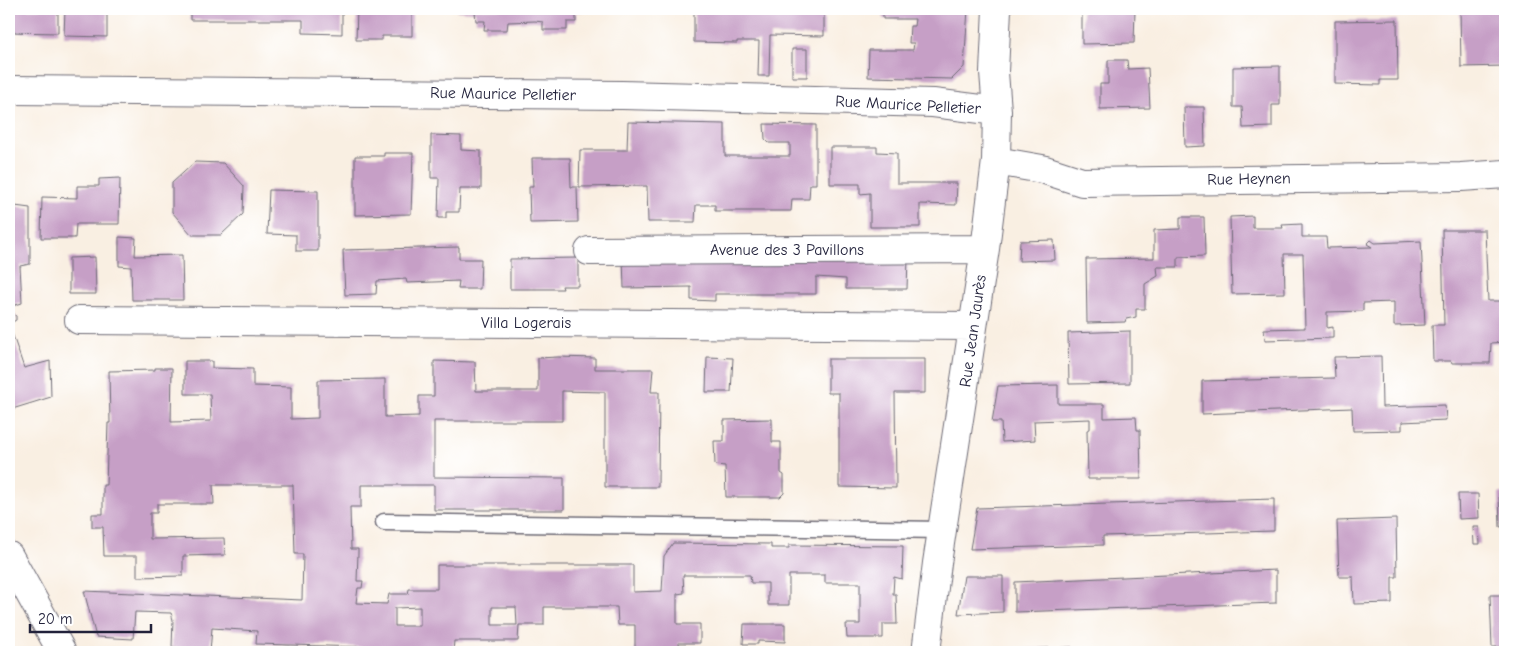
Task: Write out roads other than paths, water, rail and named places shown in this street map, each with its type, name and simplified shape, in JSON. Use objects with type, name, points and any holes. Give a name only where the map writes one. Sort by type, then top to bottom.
[{"type":"street","name":"Rue Jean Jaurès","points":[[926,652],[996,161],[997,111],[994,72],[998,9]]},
{"type":"street","name":"Rue Maurice Pelletier","points":[[9,90],[622,95],[933,103],[997,111]]},
{"type":"street","name":"Rue Heynen","points":[[996,161],[1042,169],[1082,182],[1461,177],[1505,174]]},
{"type":"street","name":"Avenue des 3 Pavillons","points":[[589,251],[985,248]]},
{"type":"street","name":"Villa Logerais","points":[[79,320],[973,326]]},
{"type":"street","points":[[9,556],[62,652]]},
{"type":"lane","points":[[384,522],[943,530]]}]
